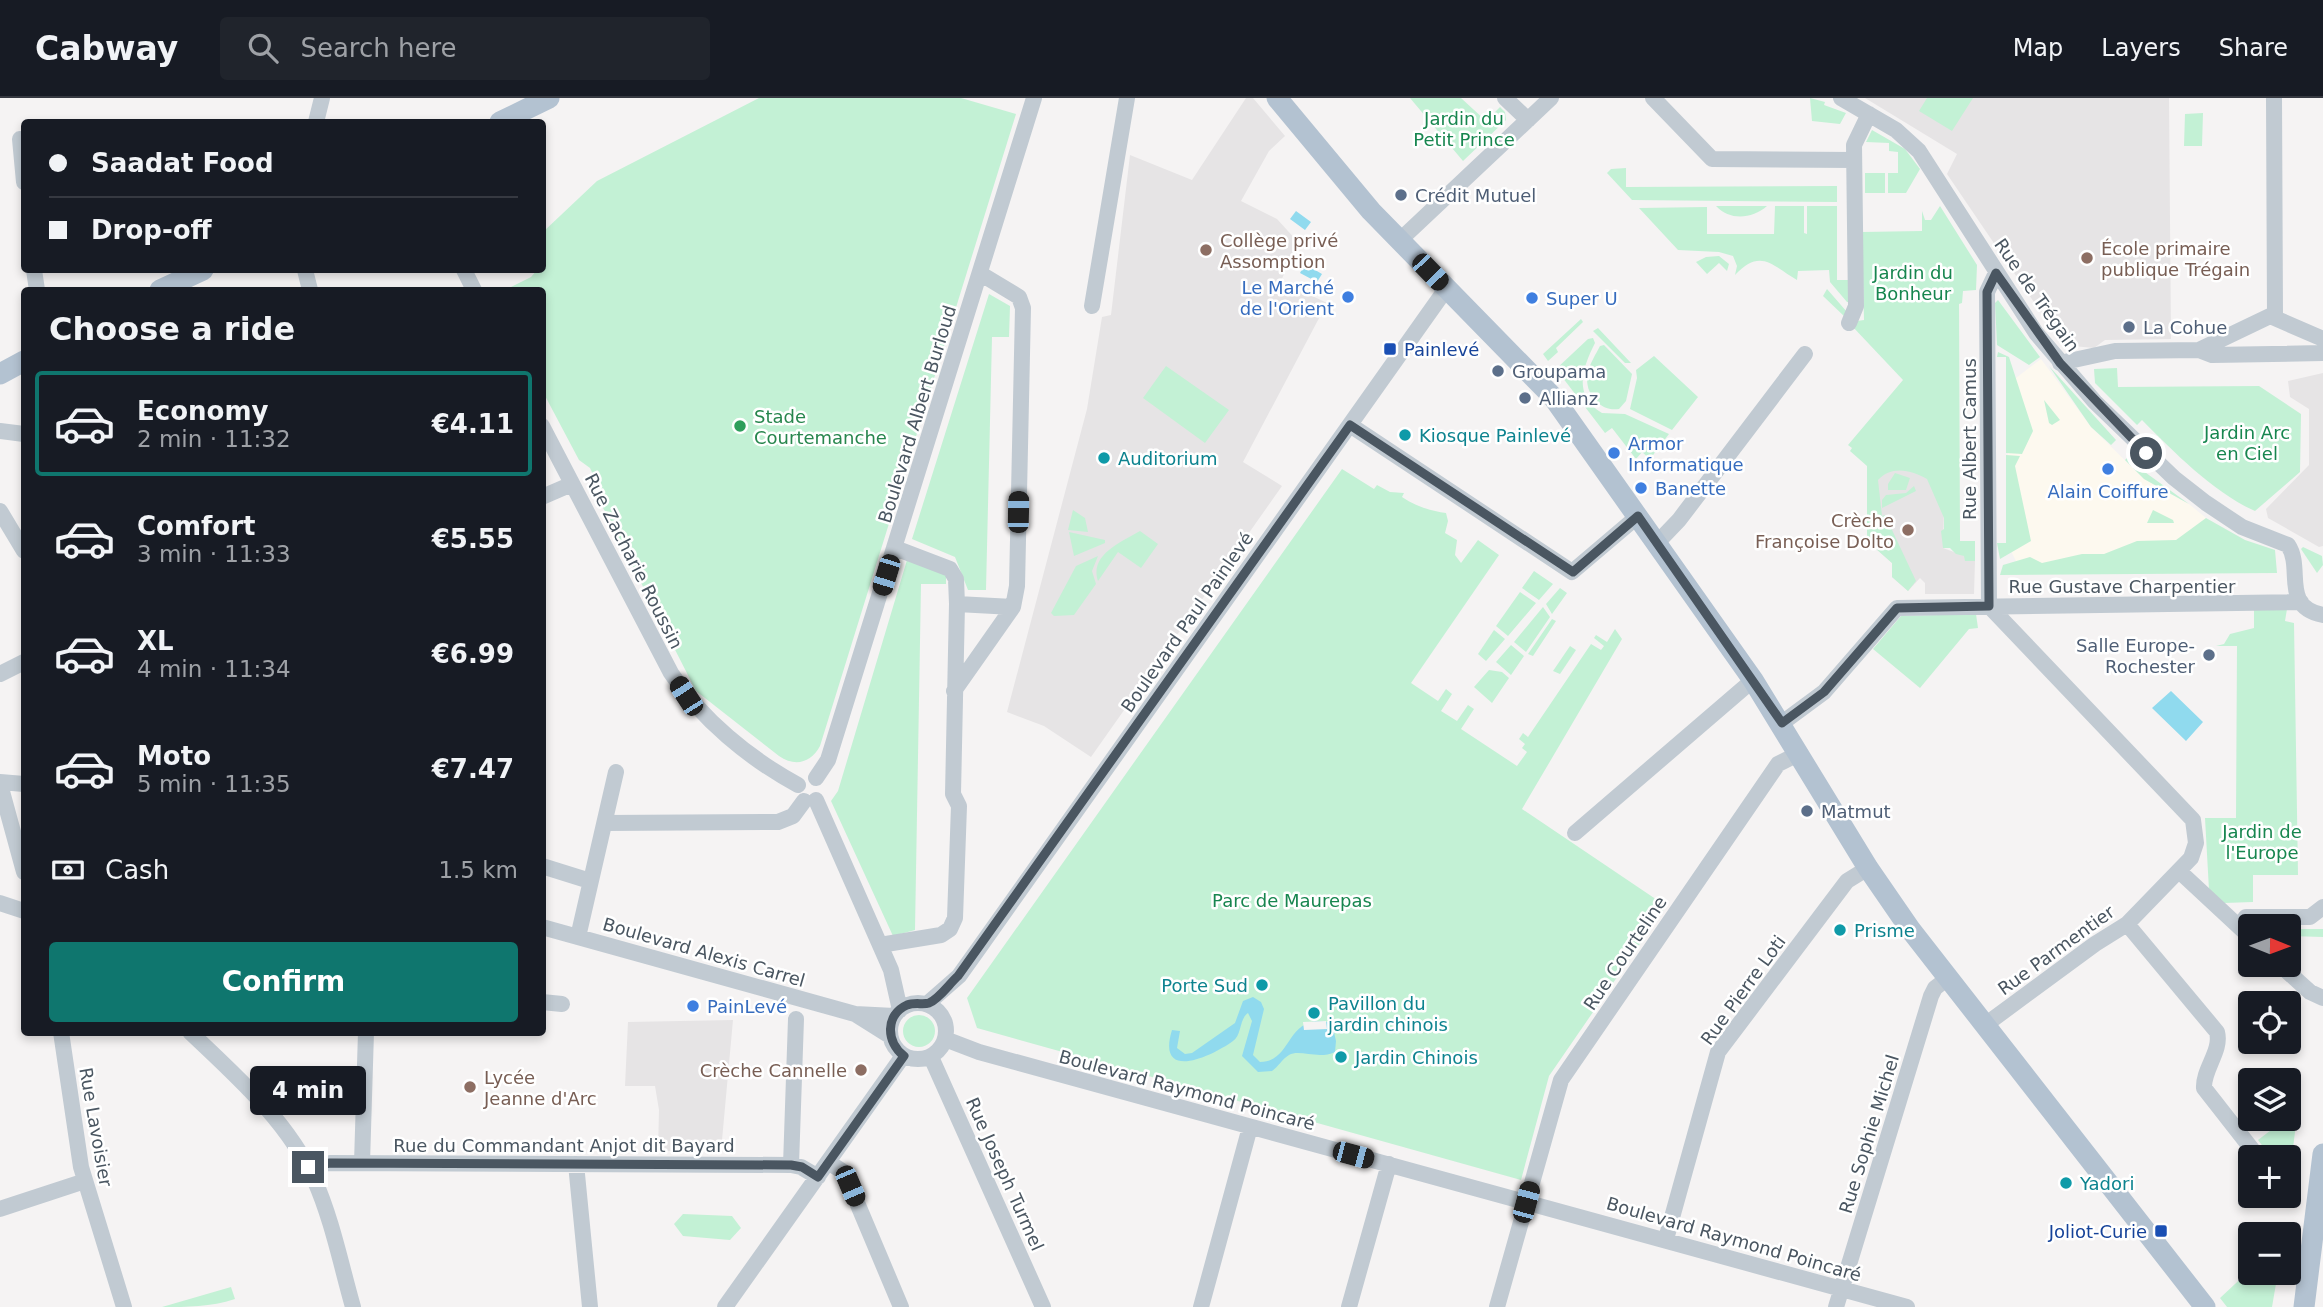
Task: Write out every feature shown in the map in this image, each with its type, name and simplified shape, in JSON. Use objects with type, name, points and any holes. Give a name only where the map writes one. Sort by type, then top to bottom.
[{"type":"main road","points":[[506,119],[549,98]]},
{"type":"main road","points":[[1277,98],[1399,241],[1553,397],[1782,723],[1867,868],[1948,978],[2204,1306]]},
{"type":"main road","points":[[168,281],[193,273]]},
{"type":"main road","points":[[0,374],[21,362]]},
{"type":"main road","points":[[2304,1307],[2323,1154]]},
{"type":"street","points":[[317,119],[322,98]]},
{"type":"street","name":"Boulevard Albert Burloud","points":[[816,778],[828,760],[1034,98]]},
{"type":"street","points":[[1092,306],[1127,98]]},
{"type":"street","points":[[1505,98],[1528,120]]},
{"type":"street","points":[[1399,241],[1551,98]]},
{"type":"street","points":[[1653,98],[1712,159],[1854,160]]},
{"type":"street","name":"Rue de Trégain","points":[[1841,98],[1905,136],[1919,151],[1996,273],[2060,363],[2132,440],[2174,478],[2242,527],[2288,545],[2293,557],[2295,585],[2301,602]]},
{"type":"street","points":[[2274,98],[2275,316]]},
{"type":"street","points":[[1849,323],[1856,306],[1855,138],[1869,114]]},
{"type":"street","points":[[20,139],[21,150]]},
{"type":"street","name":"Rue Albert Camus","points":[[1989,606],[1987,292],[1996,273]]},
{"type":"street","points":[[954,691],[1013,607],[1017,586],[1023,308],[1019,297],[981,274]]},
{"type":"street","name":"Boulevard Paul Painlevé","points":[[942,1016],[958,976],[1446,289]]},
{"type":"street","points":[[2199,350],[2275,316],[2323,339]]},
{"type":"street","points":[[2060,363],[2115,351],[2199,350],[2212,355],[2323,353]]},
{"type":"street","points":[[1657,543],[1679,520],[1805,354]]},
{"type":"street","points":[[1350,425],[1573,572],[1638,516]]},
{"type":"street","points":[[0,431],[21,434]]},
{"type":"street","name":"Rue Zacharie Roussin","points":[[546,434],[671,673],[686,696],[718,727],[798,785]]},
{"type":"street","points":[[546,495],[572,484]]},
{"type":"street","points":[[0,511],[21,546]]},
{"type":"street","points":[[880,945],[922,940],[946,933],[953,924],[959,806],[953,794],[956,579],[950,569],[895,548]]},
{"type":"street","points":[[2301,602],[2310,611],[2323,616]]},
{"type":"street","name":"Rue Gustave Charpentier","points":[[1782,723],[1824,692],[1897,608],[2301,602]]},
{"type":"street","points":[[957,604],[1013,607]]},
{"type":"street","name":"Rue Parmentier","points":[[1985,1026],[2095,944],[2127,925],[2191,858],[2196,843],[2193,820],[1989,606]]},
{"type":"street","points":[[0,674],[21,664]]},
{"type":"street","points":[[1574,833],[1753,680]]},
{"type":"street","name":"Rue Courteline","points":[[1497,1307],[1561,1080],[1777,764],[1800,753]]},
{"type":"street","points":[[578,937],[616,772]]},
{"type":"street","points":[[605,823],[778,822],[793,816],[810,800],[822,788],[816,778],[803,778],[798,785],[798,795],[810,800],[891,970],[897,1013],[890,1036],[895,1047],[904,1056],[914,1059],[931,1057],[945,1039],[946,1027],[942,1016],[922,1004],[891,970]]},
{"type":"street","points":[[21,784],[0,783],[21,861]]},
{"type":"street","points":[[546,867],[590,881]]},
{"type":"street","name":"Rue Pierre Loti","points":[[1667,1239],[1718,1052],[1847,881],[1867,868]]},
{"type":"street","points":[[2179,871],[2238,926]]},
{"type":"street","points":[[0,903],[21,910]]},
{"type":"street","points":[[2301,917],[2310,917],[2322,909]]},
{"type":"street","points":[[2127,925],[2217,1032],[2219,1040],[2203,1080],[2204,1088],[2249,1145]]},
{"type":"street","name":"Boulevard Alexis Carrel","points":[[546,928],[855,1014],[890,1036]]},
{"type":"street","name":"Boulevard Paul Painlevé","points":[[922,1004],[958,976]]},
{"type":"street","points":[[2293,977],[2310,992],[2323,998]]},
{"type":"street","name":"Rue Sophie Michel","points":[[1836,1307],[1931,996],[1935,988],[1948,978]]},
{"type":"street","points":[[546,1002],[562,1004]]},
{"type":"street","points":[[897,1013],[922,1004]]},
{"type":"street","name":"Boulevard Alexis Carrel","points":[[855,1014],[897,1013]]},
{"type":"street","points":[[791,1165],[796,1019]]},
{"type":"street","name":"Rue Lavoisier","points":[[62,1036],[85,1181],[124,1307]]},
{"type":"street","points":[[194,1036],[265,1106],[287,1133],[308,1167],[327,1217],[353,1307]]},
{"type":"street","points":[[362,1163],[366,1036]]},
{"type":"street","name":"Boulevard Raymond Poincaré","points":[[945,1039],[979,1052],[1907,1307]]},
{"type":"street","points":[[725,1307],[904,1056]]},
{"type":"street","name":"Rue Joseph Turmel","points":[[931,1057],[1043,1307]]},
{"type":"street","points":[[1201,1307],[1250,1127]]},
{"type":"street","points":[[828,1162],[842,1171],[850,1186],[901,1307]]},
{"type":"street","name":"Rue du Commandant Anjot dit Bayard","points":[[308,1167],[330,1163],[791,1165],[802,1167],[818,1177]]},
{"type":"street","points":[[576,1164],[590,1307]]},
{"type":"street","points":[[1349,1307],[1389,1164]]},
{"type":"street","points":[[0,1209],[85,1181]]},
{"type":"shaded area","points":[[1246,98],[1253,98],[1285,136],[1269,151],[1241,201],[1277,219],[1298,242],[1281,281],[1327,303],[1243,462],[1282,486],[1091,757],[1044,726],[1007,712],[1087,409],[1102,317],[1111,315],[1130,155],[1192,180]]},
{"type":"shaded area","name":"École primaire publique Trégain","points":[[1865,98],[2169,98],[2171,339],[2105,340],[2094,348],[2063,345],[1947,174],[1957,154]]},
{"type":"shaded area","points":[[2041,359],[2091,427],[2144,479],[2189,504],[2206,518],[2205,567],[2020,569],[2007,543],[2008,384]]},
{"type":"shaded area","points":[[2323,373],[2323,546],[2319,547],[2268,518],[2266,509],[2309,465],[2309,409],[2290,397],[2288,381]]},
{"type":"shaded area","name":"Crèche Françoise Dolto","points":[[1916,467],[1930,473],[1944,508],[1943,548],[1965,556],[1965,561],[1975,561],[1974,594],[1925,594],[1925,583],[1920,578],[1908,591],[1892,577],[1892,563],[1874,547],[1874,468]]},
{"type":"shaded area","points":[[733,1020],[721,1151],[658,1151],[659,1110],[655,1086],[625,1086],[628,1022]]},
{"type":"green space","name":"Stade Courtemanche","points":[[759,98],[961,98],[1016,114],[820,746],[812,756],[802,762],[779,756],[696,691],[596,494],[597,483],[590,468],[579,460],[546,398],[546,287],[511,287],[534,273],[546,273],[546,229],[597,181]]},
{"type":"green space","name":"Jardin du Petit Prince","points":[[1410,98],[1461,98],[1486,121],[1500,107],[1505,112],[1506,120],[1463,161]]},
{"type":"green space","points":[[1810,98],[1846,113],[1840,124],[1812,121]]},
{"type":"green space","points":[[1927,98],[1973,98],[1952,131],[1919,111]]},
{"type":"green space","points":[[2203,113],[2202,146],[2184,146],[2185,114]]},
{"type":"green space","points":[[1872,130],[1905,149],[1920,169],[1906,193],[1888,193],[1888,173],[1898,173],[1898,152],[1889,151],[1889,143],[1866,142]]},
{"type":"green space","points":[[1626,168],[1626,187],[1837,186],[1837,202],[1632,200],[1607,173],[1611,169]]},
{"type":"green space","points":[[1865,173],[1885,173],[1885,193],[1865,193]]},
{"type":"green space","points":[[1716,206],[1767,206],[1755,214],[1734,216]]},
{"type":"green space","points":[[1775,206],[1804,206],[1804,233],[1807,234],[1807,206],[1837,206],[1837,280],[1856,280],[1856,302],[1847,302],[1830,282],[1829,270],[1798,271],[1797,280],[1773,265],[1759,261],[1752,262],[1735,275],[1737,266],[1733,256],[1719,252],[1678,250],[1639,208],[1707,207],[1707,234],[1774,234]]},
{"type":"green space","name":"Jardin du Bonheur","points":[[1940,206],[1977,265],[1976,290],[1963,291],[1962,303],[1959,304],[1960,541],[1975,541],[1975,561],[1965,561],[1964,556],[1956,554],[1950,548],[1943,548],[1941,531],[1944,529],[1944,518],[1927,479],[1908,471],[1889,472],[1878,480],[1882,516],[1885,515],[1916,581],[1908,591],[1892,577],[1892,563],[1867,541],[1867,466],[1850,451],[1852,448],[1848,445],[1903,380],[1852,326],[1857,321],[1864,320],[1862,232],[1922,231],[1922,211],[1925,220],[1931,220]]},
{"type":"green space","points":[[1719,256],[1729,264],[1727,271],[1719,263],[1707,274],[1696,262],[1706,257]]},
{"type":"green space","points":[[1827,289],[1847,312],[1845,317],[1823,296]]},
{"type":"green space","points":[[989,294],[1010,306],[1009,337],[992,337],[986,590],[968,590],[955,557],[912,539]]},
{"type":"green space","points":[[1998,300],[2040,357],[2029,365],[1997,345],[1995,303]]},
{"type":"green space","points":[[1581,319],[1583,322],[1556,348],[1558,352],[1548,361],[1543,354]]},
{"type":"green space","points":[[1598,328],[1631,363],[1625,363],[1593,331]]},
{"type":"green space","points":[[1593,338],[1595,343],[1583,380],[1587,398],[1602,413],[1625,414],[1669,434],[1650,459],[1642,452],[1636,459],[1612,428],[1605,433],[1556,369],[1588,339]]},
{"type":"green space","points":[[1604,345],[1632,374],[1626,401],[1619,409],[1599,404],[1588,387],[1590,365],[1600,346]]},
{"type":"green space","points":[[1998,352],[2009,357],[2033,431],[2022,454],[2006,453],[2006,357],[1997,357]]},
{"type":"green space","points":[[1654,356],[1698,397],[1672,430],[1630,409],[1637,378],[1636,370]]},
{"type":"green space","points":[[1166,366],[1229,410],[1205,443],[1143,398]]},
{"type":"green space","points":[[2049,366],[2116,440],[2111,445],[2091,427]]},
{"type":"green space","name":"Jardin Arc en Ciel","points":[[2117,368],[2118,387],[2259,386],[2301,414],[2300,472],[2255,511],[2239,503],[2195,471],[2142,420],[2137,425],[2095,383],[2094,369]]},
{"type":"green space","points":[[2044,400],[2060,420],[2052,425],[2049,423]]},
{"type":"green space","points":[[2006,455],[2020,456],[2015,466],[2031,541],[2000,559],[1997,543],[2006,543]]},
{"type":"green space","points":[[2130,455],[2144,468],[2142,470],[2189,504],[2144,479],[2125,460]]},
{"type":"green space","name":"Parc de Maurepas","points":[[1342,469],[1374,489],[1377,485],[1390,492],[1404,493],[1402,497],[1412,503],[1446,513],[1448,521],[1445,533],[1457,540],[1455,555],[1461,563],[1478,540],[1499,555],[1411,683],[1438,701],[1446,689],[1452,694],[1441,711],[1457,721],[1468,705],[1474,709],[1461,729],[1517,766],[1527,752],[1522,748],[1525,744],[1519,739],[1523,733],[1528,737],[1591,644],[1601,650],[1604,646],[1594,638],[1596,635],[1607,642],[1615,629],[1622,639],[1522,809],[1666,906],[1549,1076],[1521,1180],[977,1028],[967,998]]},
{"type":"green space","points":[[1895,473],[1910,478],[1906,490],[1888,490],[1888,484]]},
{"type":"green space","points":[[1914,486],[1916,491],[1882,508],[1882,500],[1886,495],[1906,493]]},
{"type":"green space","points":[[1073,510],[1085,518],[1088,532],[1068,530]]},
{"type":"green space","points":[[2153,510],[2173,520],[2174,523],[2147,523]]},
{"type":"green space","points":[[2206,518],[2245,540],[2275,550],[2277,573],[2000,575],[2003,565],[2030,557],[2042,563],[2082,554],[2104,554],[2137,541],[2176,540]]},
{"type":"green space","points":[[1140,531],[1158,544],[1141,568],[1118,552],[1098,581],[1096,572],[1102,557],[1108,550]]},
{"type":"green space","points":[[1069,532],[1105,540],[1105,543],[1074,556]]},
{"type":"green space","points":[[2303,547],[2322,556],[2323,565],[2317,573],[2301,549]]},
{"type":"green space","points":[[1098,556],[1092,571],[1096,584],[1074,615],[1054,616],[1051,613],[1076,566]]},
{"type":"green space","points":[[907,560],[946,575],[946,584],[921,584],[915,930],[893,936],[831,801],[838,791]]},
{"type":"green space","points":[[1534,571],[1553,584],[1539,600],[1522,588]]},
{"type":"green space","points":[[1560,588],[1567,593],[1552,614],[1546,604]]},
{"type":"green space","points":[[1520,592],[1536,603],[1508,636],[1496,626]]},
{"type":"green space","points":[[1543,607],[1550,617],[1526,652],[1514,642]]},
{"type":"green space","name":"Jardin de l'Europe","points":[[2254,609],[2287,609],[2285,621],[2294,623],[2298,875],[2253,875],[2253,902],[2224,903],[2209,890],[2205,818],[2236,818],[2237,646],[2216,646],[2224,644],[2230,634],[2254,628]]},
{"type":"green space","points":[[1976,614],[1978,628],[1969,629],[1920,688],[1873,649],[1901,616]]},
{"type":"green space","points":[[1552,619],[1556,621],[1533,656],[1528,654]]},
{"type":"green space","points":[[1494,630],[1505,639],[1486,661],[1478,654]]},
{"type":"green space","points":[[1511,645],[1524,656],[1511,675],[1496,662]]},
{"type":"green space","points":[[1570,646],[1576,650],[1560,674],[1553,671]]},
{"type":"green space","points":[[1489,670],[1502,672],[1509,678],[1492,703],[1474,687]]},
{"type":"green space","points":[[2301,929],[2323,929],[2323,937],[2301,936]]},
{"type":"green space","points":[[919,1015],[930,1020],[935,1031],[930,1042],[919,1047],[908,1042],[903,1031],[908,1020]]},
{"type":"green space","points":[[2270,1131],[2295,1131],[2293,1145],[2262,1145],[2258,1140]]},
{"type":"green space","points":[[683,1214],[732,1216],[741,1228],[730,1240],[683,1236],[674,1224]]},
{"type":"green space","points":[[2238,1281],[2238,1285],[2276,1285],[2272,1307],[2227,1307],[2220,1298]]},
{"type":"green space","points":[[231,1287],[235,1299],[226,1302],[190,1307],[162,1307]]},
{"type":"water","points":[[1296,211],[1311,222],[1305,230],[1290,219]]},
{"type":"water","points":[[1305,264],[1322,274],[1317,282],[1300,273]]},
{"type":"water","points":[[2171,691],[2203,722],[2186,741],[2152,708]]},
{"type":"water","points":[[1253,997],[1261,1002],[1264,1009],[1253,1055],[1260,1062],[1271,1060],[1298,1030],[1317,1021],[1332,1023],[1336,1041],[1335,1052],[1322,1055],[1293,1053],[1272,1071],[1258,1072],[1242,1056],[1252,1021],[1248,1013],[1236,1038],[1223,1047],[1188,1061],[1178,1061],[1172,1056],[1169,1046],[1172,1030],[1180,1031],[1177,1048],[1185,1054],[1192,1053],[1235,1023],[1243,1001]]},
{"type":"pier","points":[[1326,1021],[1327,1029],[1304,1030],[1303,1022]]},
{"type":"place","name":"Crédit Mutuel","points":[[1401,195]]},
{"type":"place","name":"Collège privé Assomption","points":[[1206,250]]},
{"type":"place","name":"École primaire publique Trégain","points":[[2087,258]]},
{"type":"place","name":"Le Marché de l'Orient","points":[[1348,297]]},
{"type":"place","name":"Super U","points":[[1532,298]]},
{"type":"place","name":"La Cohue","points":[[2129,327]]},
{"type":"place","name":"Painlevé","points":[[1390,349]]},
{"type":"place","name":"Groupama","points":[[1498,371]]},
{"type":"place","name":"Allianz","points":[[1525,398]]},
{"type":"place","name":"Stade Courtemanche","points":[[740,426]]},
{"type":"place","name":"Kiosque Painlevé","points":[[1405,435]]},
{"type":"place","name":"Armor Informatique","points":[[1614,453]]},
{"type":"place","name":"Auditorium","points":[[1104,458]]},
{"type":"place","name":"Alain Coiffure","points":[[2108,469]]},
{"type":"place","name":"Banette","points":[[1641,488]]},
{"type":"place","name":"Crèche Françoise Dolto","points":[[1908,530]]},
{"type":"place","name":"Salle Europe- Rochester","points":[[2209,655]]},
{"type":"place","name":"Matmut","points":[[1807,811]]},
{"type":"place","name":"Prisme","points":[[1840,930]]},
{"type":"place","name":"Porte Sud","points":[[1262,985]]},
{"type":"place","name":"PainLevé","points":[[693,1006]]},
{"type":"place","name":"Pavillon du jardin chinois","points":[[1314,1013]]},
{"type":"place","name":"Jardin Chinois","points":[[1341,1057]]},
{"type":"place","name":"Crèche Cannelle","points":[[861,1070]]},
{"type":"place","name":"Lycée Jeanne d'Arc","points":[[470,1087]]},
{"type":"place","name":"Yadori","points":[[2066,1183]]},
{"type":"place","name":"Joliot-Curie","points":[[2161,1231]]},
{"type":"route","points":[[308,1167],[330,1163],[791,1165],[802,1167],[818,1177],[904,1056],[898,1052],[890,1036],[894,1016],[907,1005],[927,1004],[958,976],[1350,425],[1573,572],[1638,516],[1782,723],[1824,692],[1897,608],[1989,606],[1987,292],[1996,273],[2036,333],[2060,363],[2146,453]]}]
